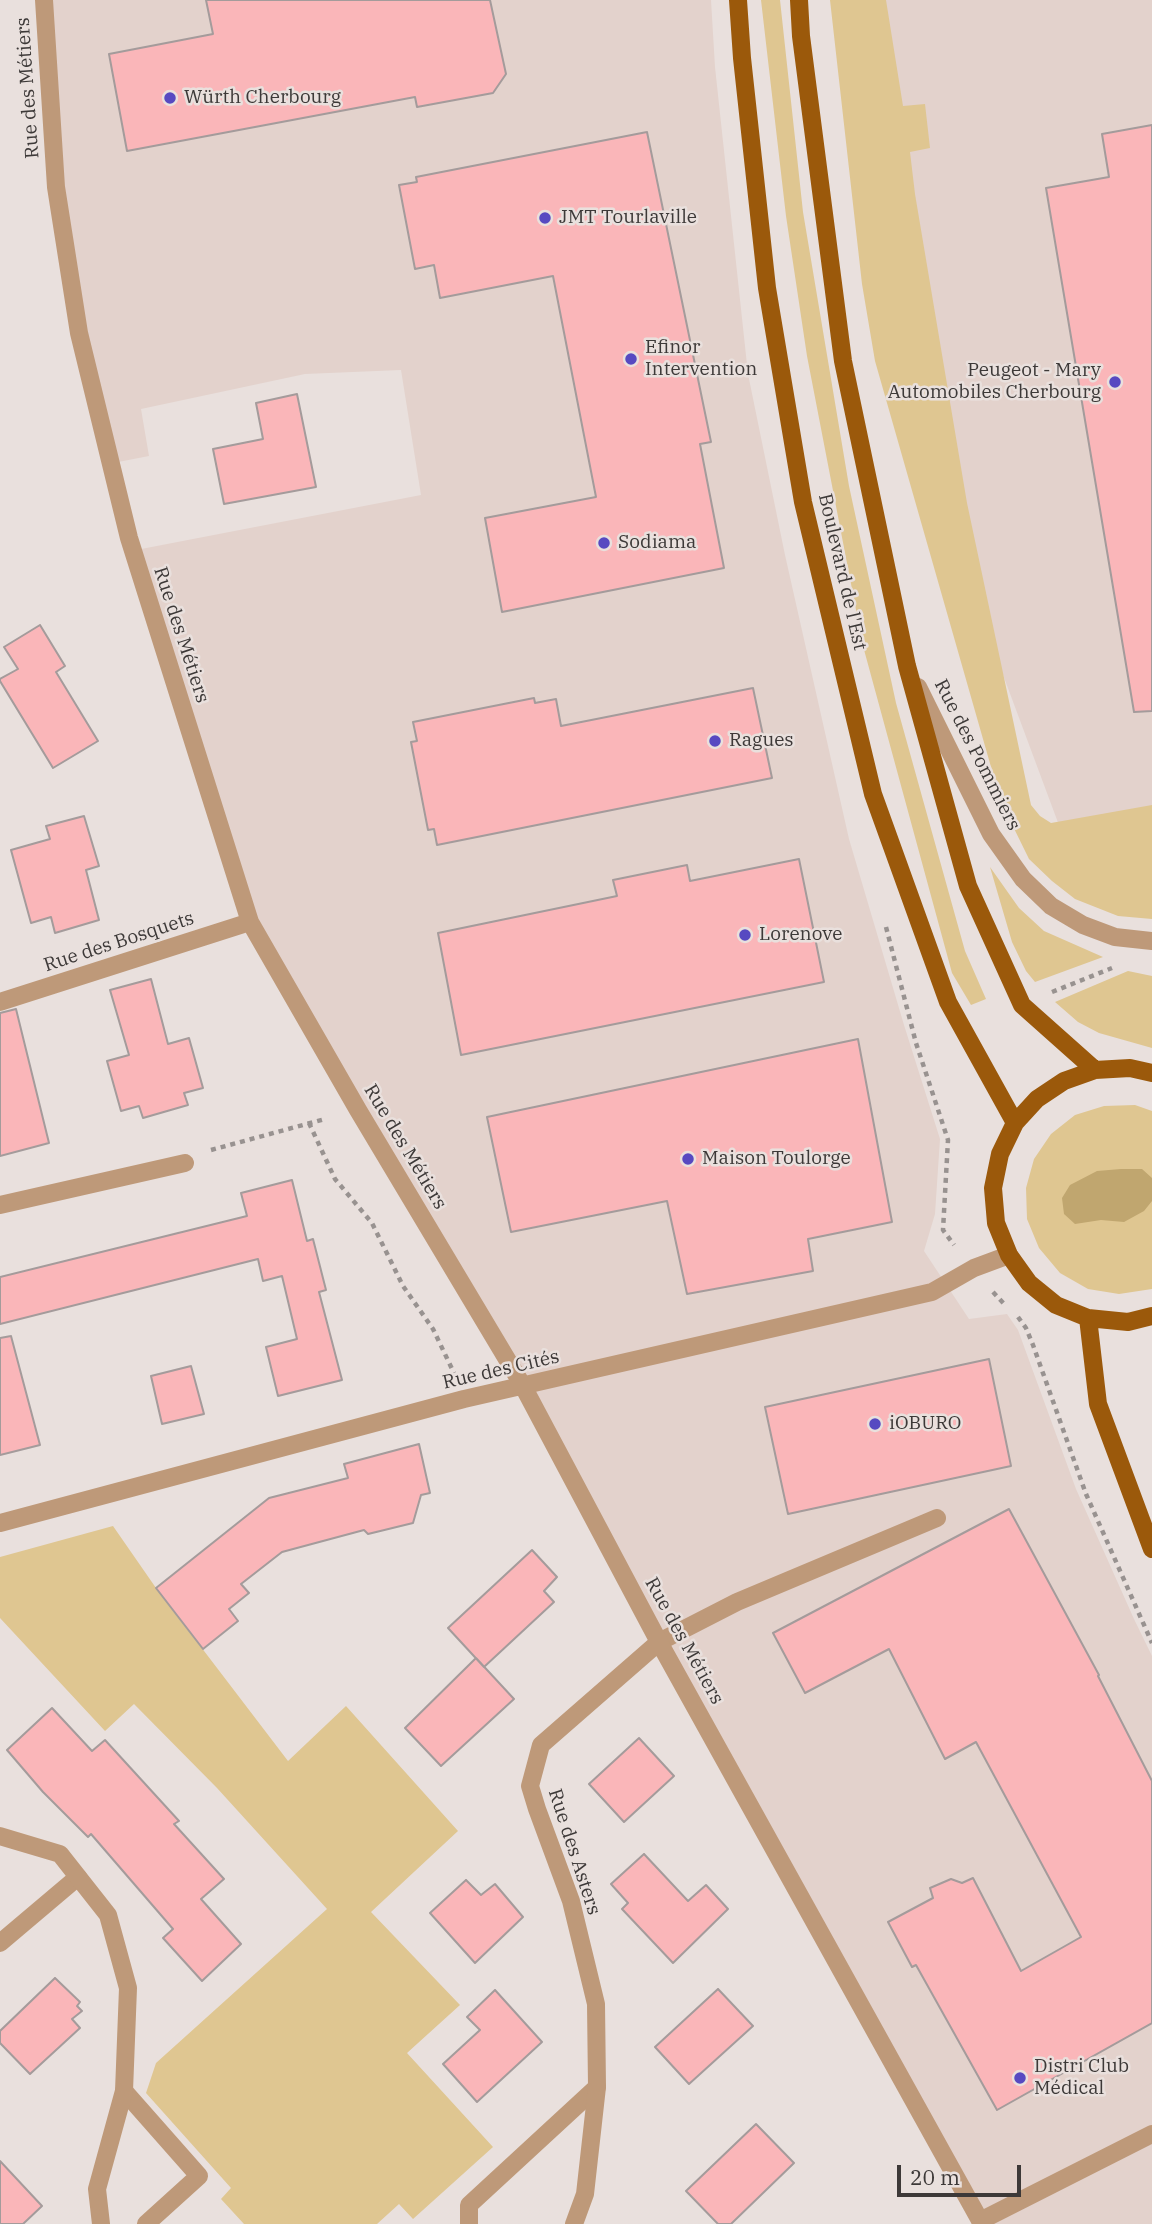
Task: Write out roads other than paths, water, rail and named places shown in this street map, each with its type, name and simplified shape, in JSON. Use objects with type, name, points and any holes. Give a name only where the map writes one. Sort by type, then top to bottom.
[{"type":"main road","name":"Boulevard de l'Est","points":[[738,0],[741,58],[767,288],[803,502],[873,794],[948,1002],[1015,1123]]},
{"type":"main road","points":[[799,0],[801,36],[843,360],[907,666],[968,886],[1022,1005],[1094,1070]]},
{"type":"main road","points":[[1152,1073],[1129,1068],[1094,1070],[1064,1081],[1037,1098],[1015,1123],[1000,1154],[993,1188],[996,1223],[1009,1255],[1029,1283],[1056,1305],[1088,1318],[1128,1322],[1152,1316]]},
{"type":"main road","points":[[1088,1318],[1098,1405],[1152,1549]]},
{"type":"street","name":"Rue des Métiers","points":[[44,0],[56,187],[79,333],[129,538],[250,922],[358,1110],[523,1386],[659,1642],[981,2222]]},
{"type":"street","name":"Rue des Pommiers","points":[[907,666],[991,834],[1023,879],[1051,906],[1083,925],[1115,937],[1152,941]]},
{"type":"street","name":"Rue des Bosquets","points":[[0,1002],[250,922]]},
{"type":"street","points":[[0,1205],[186,1163]]},
{"type":"street","name":"Rue des Cités","points":[[0,1523],[464,1399],[932,1292],[974,1268],[1009,1255]]},
{"type":"street","name":"Rue des Asters","points":[[575,2224],[585,2194],[597,2087],[596,2004],[571,1901],[530,1786],[541,1745],[659,1642],[737,1602],[937,1518]]},
{"type":"street","points":[[0,1836],[60,1854],[108,1915],[128,1988],[124,2091],[97,2189],[101,2224]]},
{"type":"street","points":[[0,1943],[78,1877]]},
{"type":"street","points":[[470,2224],[469,2205],[597,2087]]},
{"type":"street","points":[[124,2091],[199,2176],[146,2224]]},
{"type":"street","points":[[981,2222],[1152,2134]]},
{"type":"place","name":"Würth Cherbourg","points":[[170,98]]},
{"type":"place","name":"JMT Tourlaville","points":[[545,218]]},
{"type":"place","name":"Efinor Intervention","points":[[631,359]]},
{"type":"place","name":"Peugeot - Mary Automobiles Cherbourg","points":[[1115,382]]},
{"type":"place","name":"Sodiama","points":[[604,543]]},
{"type":"place","name":"Ragues","points":[[715,741]]},
{"type":"place","name":"Lorenove","points":[[745,935]]},
{"type":"place","name":"Maison Toulorge","points":[[688,1159]]},
{"type":"place","name":"iOBURO","points":[[875,1424]]},
{"type":"place","name":"Distri Club Médical","points":[[1020,2078]]}]
